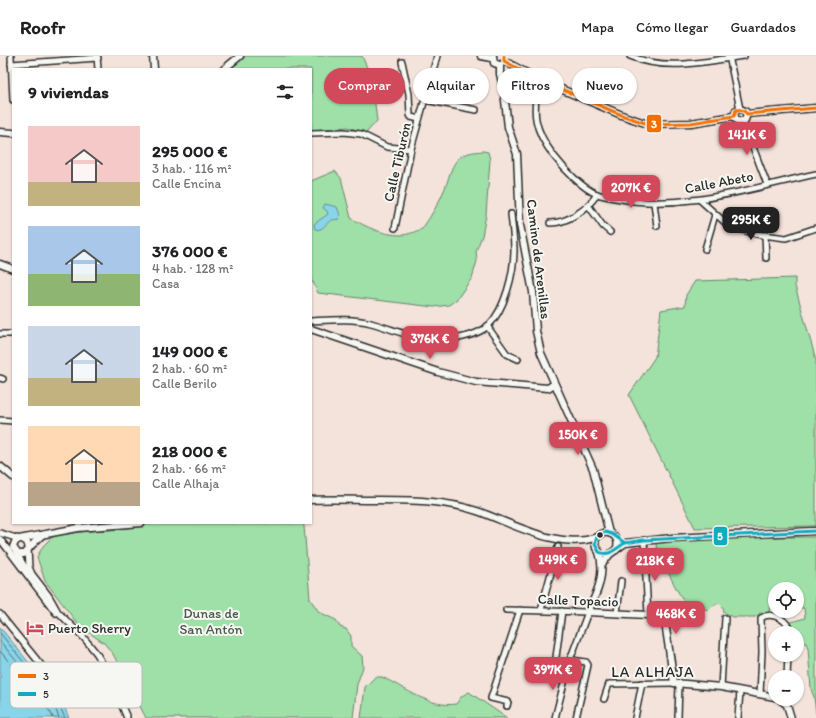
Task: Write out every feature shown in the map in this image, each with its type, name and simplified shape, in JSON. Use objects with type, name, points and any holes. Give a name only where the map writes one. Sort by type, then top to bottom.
[{"type":"street","points":[[10,56],[12,82]]},
{"type":"street","points":[[153,56],[154,68]]},
{"type":"street","name":"Calle Tiburón","points":[[434,68],[437,56]]},
{"type":"street","points":[[481,56],[493,57],[494,63],[502,61],[516,68]]},
{"type":"street","points":[[630,56],[645,62],[664,65],[682,65],[744,56]]},
{"type":"street","points":[[11,64],[97,57],[98,68]]},
{"type":"street","points":[[225,68],[237,57]]},
{"type":"street","points":[[729,57],[740,109]]},
{"type":"street","name":"Camino de Arenillas","points":[[502,61],[500,74],[504,92],[508,127],[517,154],[520,225],[533,292],[536,331],[541,353],[593,469],[603,503],[607,531]]},
{"type":"street","points":[[402,62],[409,94],[410,115],[411,117],[419,119]]},
{"type":"street","points":[[564,90],[624,116],[648,124],[691,123],[734,116]]},
{"type":"street","name":"Calle Tiburón","points":[[395,228],[411,149],[424,104]]},
{"type":"street","points":[[445,104],[476,110]]},
{"type":"street","name":"Calle Abeto","points":[[534,104],[537,128],[544,143],[557,160],[578,181],[597,194],[624,200],[654,204],[700,200],[816,174]]},
{"type":"street","points":[[740,109],[745,111],[747,114],[816,108]]},
{"type":"street","points":[[734,116],[736,110],[740,109]]},
{"type":"street","points":[[743,121],[747,114]]},
{"type":"street","points":[[734,116],[737,120],[743,121]]},
{"type":"street","points":[[743,121],[767,184]]},
{"type":"street","points":[[0,132],[12,133]]},
{"type":"street","points":[[312,133],[344,132],[361,134],[387,147],[411,149]]},
{"type":"street","points":[[550,223],[559,223],[583,210],[597,194]]},
{"type":"street","points":[[700,200],[715,215],[730,226],[765,235],[786,238],[816,228]]},
{"type":"street","points":[[654,204],[657,226]]},
{"type":"street","points":[[588,205],[603,226],[610,232]]},
{"type":"street","points":[[312,321],[354,320],[372,323],[407,336],[435,340],[451,340],[471,334],[487,326],[504,299],[512,274],[514,250],[511,214]]},
{"type":"street","points":[[706,249],[715,215]]},
{"type":"street","points":[[765,235],[766,258]]},
{"type":"street","points":[[0,264],[12,269]]},
{"type":"street","points":[[487,326],[507,354],[518,359]]},
{"type":"street","points":[[312,329],[438,372],[476,382],[548,388],[554,384]]},
{"type":"street","points":[[0,334],[12,334]]},
{"type":"street","points":[[0,420],[12,421]]},
{"type":"street","points":[[0,466],[12,476]]},
{"type":"street","points":[[312,500],[414,500],[441,502],[477,511],[537,534],[552,538],[584,541],[597,537],[607,531],[625,543]]},
{"type":"street","points":[[67,524],[70,529]]},
{"type":"street","points":[[15,551],[14,542],[20,539],[70,529],[129,524]]},
{"type":"street","points":[[555,718],[570,660],[588,612],[597,593],[603,563],[610,554],[625,543],[644,540],[816,531]]},
{"type":"street","points":[[0,534],[27,542],[30,571],[66,622]]},
{"type":"street","points":[[0,534],[15,551],[25,566],[32,582]]},
{"type":"street","points":[[15,551],[24,554],[42,535]]},
{"type":"street","points":[[597,537],[595,541],[597,550],[603,563]]},
{"type":"street","points":[[616,538],[616,550]]},
{"type":"street","points":[[0,539],[53,610],[84,638],[102,662]]},
{"type":"street","points":[[644,540],[648,615]]},
{"type":"street","points":[[584,541],[604,555],[610,554]]},
{"type":"street","points":[[541,610],[558,547]]},
{"type":"street","points":[[617,613],[621,581]]},
{"type":"street","name":"Calle Topacio","points":[[506,610],[617,613],[662,617],[665,622],[677,684]]},
{"type":"street","points":[[508,706],[508,702],[491,698],[520,610]]},
{"type":"street","points":[[562,611],[555,665],[568,668]]},
{"type":"street","points":[[0,614],[39,662]]},
{"type":"street","points":[[760,694],[762,652],[761,618],[765,616],[785,621],[788,626]]},
{"type":"street","points":[[721,687],[725,618]]},
{"type":"street","points":[[570,660],[586,662],[588,665],[576,718]]},
{"type":"street","points":[[634,718],[642,683]]},
{"type":"street","points":[[604,699],[609,684],[642,683],[721,687],[768,695]]},
{"type":"street","points":[[677,684],[678,718]]},
{"type":"street","points":[[738,718],[740,691]]},
{"type":"street","points":[[788,706],[791,718]]},
{"type":"street","points":[[123,708],[127,718]]},
{"type":"green space","points":[[246,56],[362,56],[367,68],[324,68],[324,104],[375,104],[377,121],[366,133],[348,127],[312,130],[312,68],[230,68]]},
{"type":"green space","points":[[473,152],[488,152],[490,160],[486,215],[482,236],[476,251],[477,261],[472,278],[457,299],[449,305],[434,307],[318,293],[312,282],[312,181],[335,171],[341,178],[351,218],[381,232],[394,235],[404,235],[422,229],[440,199],[455,163],[460,157]]},
{"type":"green space","points":[[795,278],[795,286],[816,360],[816,526],[695,528],[629,395],[655,357],[661,310],[685,306],[686,295],[695,281]]},
{"type":"green space","name":"Dunas de San Antón","points":[[146,524],[303,524],[310,599],[319,612],[336,620],[340,627],[346,629],[351,636],[351,646],[362,656],[363,667],[357,684],[353,718],[146,718],[141,708],[142,662],[117,662],[104,643],[85,630],[74,619],[45,581],[37,557],[43,546],[51,538],[58,535],[138,527]]},
{"type":"green space","points":[[726,537],[816,537],[816,713],[814,697],[811,689],[808,648],[806,643],[804,643],[804,626],[791,626],[791,622],[805,618],[804,582],[768,582],[768,612],[760,613],[756,617],[732,617],[724,612],[723,607],[719,603],[709,610],[693,607],[684,601],[677,590],[662,557],[659,554],[656,545],[657,542]]},
{"type":"green space","points":[[375,677],[382,677],[418,696],[437,703],[456,704],[462,696],[469,692],[507,718],[361,718],[365,687]]},
{"type":"water","points":[[325,204],[337,207],[340,215],[339,219],[330,221],[318,230],[315,229],[314,224],[328,214],[323,208]]},
{"type":"water","points":[[0,627],[28,662],[10,662],[10,708],[65,708],[69,718],[0,718]]},
{"type":"transit line","name":"3","points":[[504,56],[504,61],[540,80],[624,116],[648,124],[691,123],[734,116],[736,110],[744,111],[747,114],[816,108]]},
{"type":"transit line","name":"5","points":[[625,543],[644,540],[816,531]]},
{"type":"transit line","name":"5","points":[[605,532],[612,534],[625,543],[610,553],[599,552],[595,544],[597,537],[605,532]]},
{"type":"place","name":"Puerto Sherry","points":[[35,628]]},
{"type":"district","name":"LA ALHAJA","points":[[653,672]]}]
